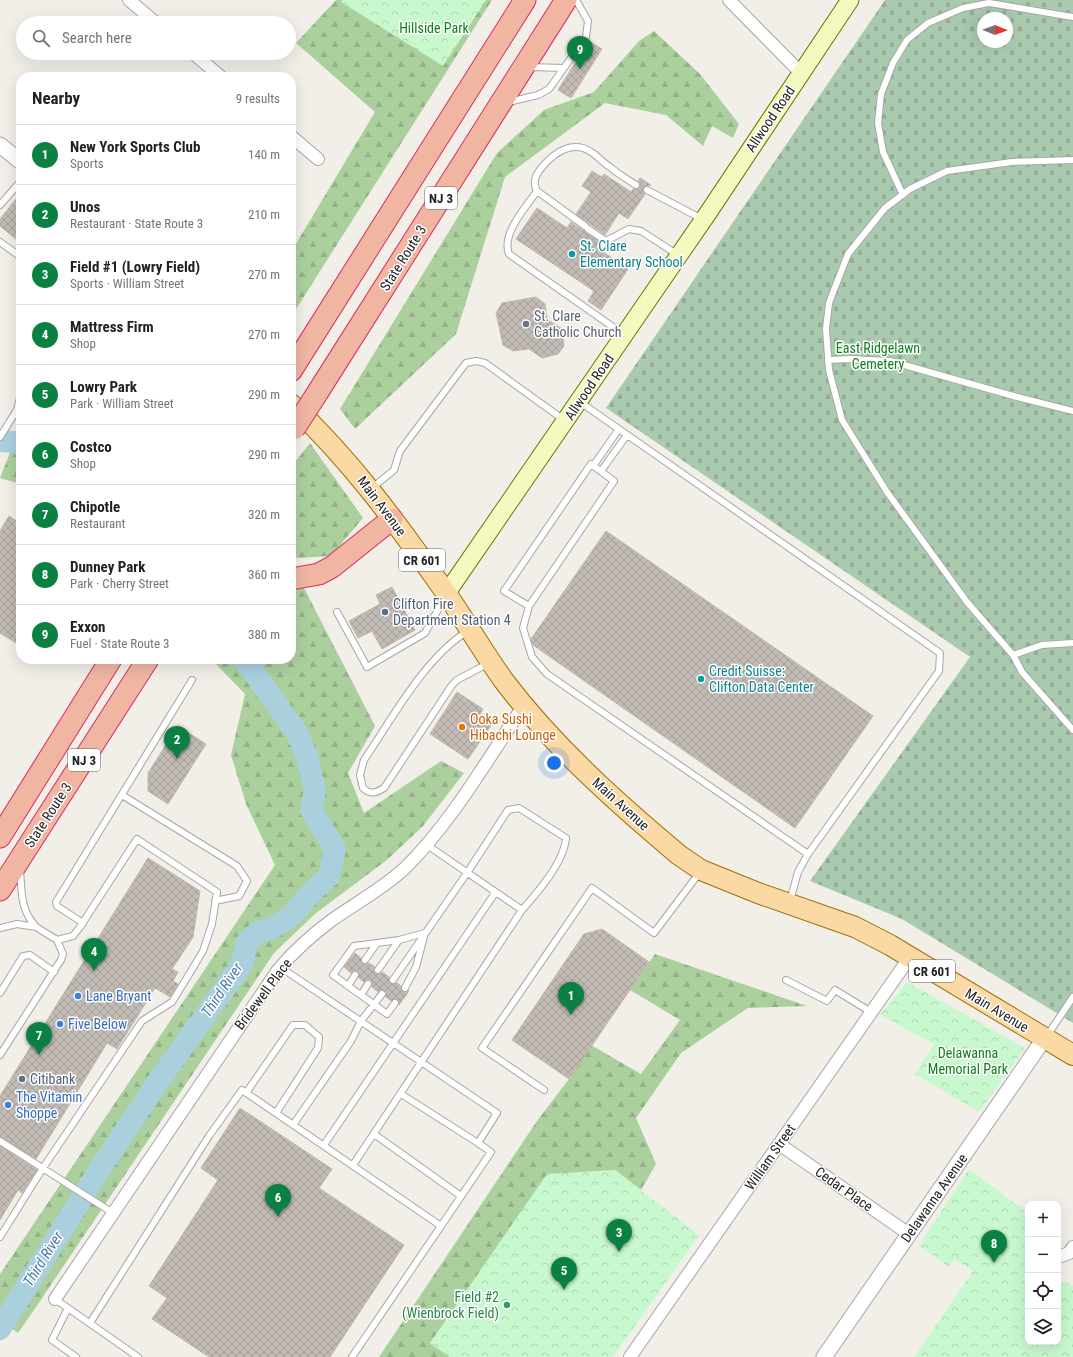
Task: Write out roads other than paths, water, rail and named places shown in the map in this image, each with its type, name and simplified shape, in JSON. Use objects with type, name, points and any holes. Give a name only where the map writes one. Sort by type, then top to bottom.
[{"type":"highway","name":"NJ 3","points":[[296,363],[525,0]]},
{"type":"highway","name":"State Route 3","points":[[296,427],[566,0]]},
{"type":"highway","points":[[296,577],[319,574],[332,567],[392,519]]},
{"type":"highway","points":[[0,834],[96,664]]},
{"type":"highway","name":"State Route 3","points":[[0,837],[108,664]]},
{"type":"highway","name":"State Route 3","points":[[0,890],[145,664]]},
{"type":"main road","name":"Allwood Road","points":[[446,594],[679,256],[850,0]]},
{"type":"main road","name":"Main Avenue","points":[[296,409],[342,455],[370,489],[446,594],[491,662],[554,742],[598,784],[679,855],[701,870],[855,927],[910,957],[1044,1039],[1073,1055]]},
{"type":"street","points":[[129,0],[148,16]]},
{"type":"street","points":[[729,0],[801,73]]},
{"type":"street","points":[[201,60],[216,72]]},
{"type":"street","points":[[296,140],[318,159]]},
{"type":"street","points":[[0,145],[16,158]]},
{"type":"street","name":"Bridewell Place","points":[[55,1299],[108,1209],[280,967],[302,945],[331,921],[379,890],[427,844],[458,803],[524,705]]},
{"type":"street","name":"William Street","points":[[630,1357],[910,957]]},
{"type":"street","name":"Delawanna Avenue","points":[[824,1357],[1044,1039]]},
{"type":"street","name":"Cedar Place","points":[[778,1144],[909,1234]]},
{"type":"street","points":[[1061,1256],[1069,1253],[1073,1247]]},
{"type":"lane","points":[[500,103],[538,95],[549,89],[586,37],[588,21],[576,0]]},
{"type":"lane","points":[[903,195],[883,152],[878,123],[880,94],[893,63],[907,40],[928,23],[963,8],[989,2],[1073,17]]},
{"type":"lane","points":[[523,67],[564,68]]},
{"type":"lane","points":[[636,185],[591,152],[580,146],[559,151],[550,157],[534,179],[534,185],[537,191],[606,241],[629,229],[641,231],[679,256]]},
{"type":"lane","points":[[1073,160],[1012,162],[947,171],[910,189],[885,208],[848,254],[829,303],[826,329],[829,370],[842,420],[887,492],[967,602],[1013,655],[1022,672],[1073,730]]},
{"type":"lane","points":[[0,205],[16,187]]},
{"type":"lane","points":[[647,190],[704,219]]},
{"type":"lane","points":[[537,191],[509,233],[506,248],[509,254],[624,335]]},
{"type":"lane","points":[[0,242],[16,254]]},
{"type":"lane","points":[[828,360],[850,359],[890,361],[1073,411]]},
{"type":"lane","points":[[370,489],[394,470],[400,451],[466,363],[476,361],[485,363],[565,421]]},
{"type":"lane","points":[[579,401],[940,653],[939,672],[808,854],[798,872],[790,904]]},
{"type":"lane","points":[[0,437],[16,411]]},
{"type":"lane","points":[[593,466],[619,429]]},
{"type":"lane","points":[[601,471],[627,435]]},
{"type":"lane","points":[[529,606],[504,591],[591,464],[614,481],[529,606],[523,628],[532,657],[546,674],[808,854]]},
{"type":"lane","points":[[337,612],[367,667],[425,633],[446,594]]},
{"type":"lane","points":[[469,630],[453,639],[428,664],[364,760],[360,774],[363,788],[371,793],[384,788],[452,685],[457,680],[491,662]]},
{"type":"lane","points":[[1013,655],[1042,645],[1073,643]]},
{"type":"lane","points":[[83,923],[57,906],[56,902],[192,680]]},
{"type":"lane","points":[[122,795],[237,866],[247,881],[239,896],[215,901]]},
{"type":"lane","points":[[353,1165],[522,910],[538,892],[565,849],[566,838],[519,808],[508,810],[467,873],[393,980]]},
{"type":"lane","points":[[0,1237],[43,1168],[142,1021],[172,1002],[203,951],[212,924],[217,892],[137,838],[83,923],[72,936],[57,940]]},
{"type":"lane","points":[[427,844],[495,893],[522,910]]},
{"type":"lane","points":[[0,1055],[62,960],[63,954],[57,940],[36,927],[26,914],[22,905],[19,860]]},
{"type":"lane","points":[[544,1090],[482,1048],[592,888],[654,933],[701,870]]},
{"type":"lane","points":[[324,1146],[495,893]]},
{"type":"lane","points":[[0,928],[17,924],[36,927]]},
{"type":"lane","points":[[395,1003],[387,1014],[333,975],[354,946],[399,940],[426,933]]},
{"type":"lane","points":[[405,988],[416,967],[426,933]]},
{"type":"lane","points":[[378,970],[399,940]]},
{"type":"lane","points":[[365,960],[377,943]]},
{"type":"lane","points":[[0,993],[23,956],[30,955],[54,972]]},
{"type":"lane","points":[[280,967],[497,1113],[478,1143]]},
{"type":"lane","points":[[348,986],[355,975]]},
{"type":"lane","points":[[786,980],[827,1001],[835,990],[871,1012]]},
{"type":"lane","points":[[361,995],[368,984]]},
{"type":"lane","points":[[293,1125],[351,1041],[361,1021],[382,994]]},
{"type":"lane","points":[[1044,1039],[1073,998]]},
{"type":"lane","points":[[246,1093],[293,1025],[305,1025],[318,1037],[318,1048],[276,1113]]},
{"type":"lane","points":[[90,1323],[209,1136],[242,1090],[441,1226]]},
{"type":"lane","points":[[352,1357],[491,1152],[401,1094]]},
{"type":"lane","points":[[374,1134],[462,1196]]},
{"type":"lane","points":[[0,1141],[108,1209]]},
{"type":"lane","points":[[55,1299],[138,1357]]},
{"type":"lane","points":[[68,1308],[52,1340],[76,1357]]},
{"type":"waterway","name":"Third River","points":[[0,441],[16,442]]},
{"type":"waterway","name":"Third River","points":[[0,1329],[103,1164],[157,1083],[242,964],[247,942],[257,933],[274,927],[291,916],[312,892],[329,876],[335,849],[311,810],[315,790],[308,759],[297,733],[248,664]]},
{"type":"place","name":"Exxon","points":[[580,69]]},
{"type":"place","name":"St. Clare Elementary School","points":[[572,254]]},
{"type":"place","name":"St. Clare Catholic Church","points":[[526,324]]},
{"type":"place","name":"Clifton Fire Department Station 4","points":[[385,612]]},
{"type":"place","name":"Credit Suisse: Clifton Data Center","points":[[701,679]]},
{"type":"place","name":"Ooka Sushi Hibachi Lounge","points":[[462,727]]},
{"type":"place","name":"Unos","points":[[177,759]]},
{"type":"place","name":"Mattress Firm","points":[[94,971]]},
{"type":"place","name":"Lane Bryant","points":[[78,996]]},
{"type":"place","name":"New York Sports Club","points":[[571,1015]]},
{"type":"place","name":"Five Below","points":[[60,1024]]},
{"type":"place","name":"Chipotle","points":[[39,1055]]},
{"type":"place","name":"Citibank","points":[[22,1079]]},
{"type":"place","name":"The Vitamin Shoppe","points":[[8,1105]]},
{"type":"place","name":"Costco","points":[[278,1217]]},
{"type":"place","name":"Field #1 (Lowry Field)","points":[[619,1252]]},
{"type":"place","name":"Dunney Park","points":[[994,1263]]},
{"type":"place","name":"Lowry Park","points":[[564,1290]]},
{"type":"place","name":"Field #2 (Wienbrock Field)","points":[[507,1305]]},
{"type":"park label","name":"Hillside Park","points":[[434,28]]},
{"type":"park label","name":"East Ridgelawn Cemetery","points":[[878,356]]},
{"type":"park label","name":"Delawanna Memorial Park","points":[[968,1062]]}]
